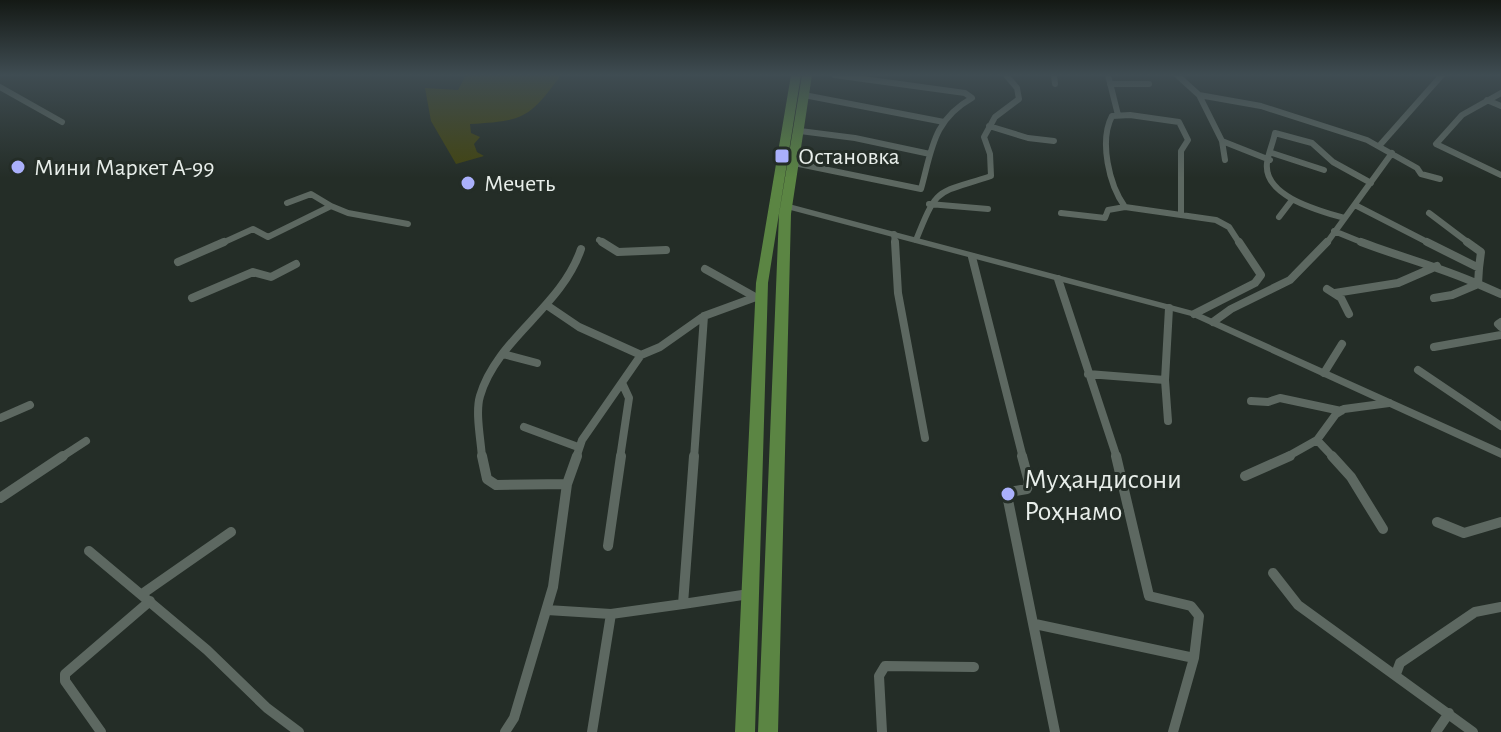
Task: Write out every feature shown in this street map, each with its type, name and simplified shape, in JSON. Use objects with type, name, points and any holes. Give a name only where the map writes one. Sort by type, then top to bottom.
[{"type":"main road","points":[[768,732],[775,247],[798,109]]},
{"type":"main road","points":[[745,732],[759,299],[786,206],[800,131],[799,109]]},
{"type":"street","points":[[39,109],[62,122]]},
{"type":"street","points":[[859,109],[944,122]]},
{"type":"street","points":[[794,163],[921,189],[936,132],[953,109]]},
{"type":"street","points":[[916,240],[929,204],[939,193],[991,176],[990,154],[984,137],[995,117],[1005,109]]},
{"type":"street","points":[[1116,109],[1118,115]]},
{"type":"street","points":[[1206,109],[1222,141],[1225,160]]},
{"type":"street","points":[[1271,109],[1380,145],[1421,174],[1440,179]]},
{"type":"street","points":[[1380,145],[1412,109]]},
{"type":"street","points":[[1472,109],[1462,115],[1436,144],[1501,175]]},
{"type":"street","points":[[1125,207],[1116,192],[1108,152],[1109,120],[1118,115],[1179,122],[1188,140],[1181,151],[1185,175],[1179,196],[1181,213]]},
{"type":"street","points":[[989,126],[1028,138],[1054,141]]},
{"type":"street","points":[[800,131],[855,138],[930,154]]},
{"type":"street","points":[[1344,218],[1292,200],[1268,174],[1276,132],[1295,136],[1320,148],[1333,162],[1371,183]]},
{"type":"street","points":[[1222,141],[1324,170]]},
{"type":"street","points":[[1213,322],[1224,311],[1292,279],[1355,205],[1392,153]]},
{"type":"street","points":[[287,203],[311,194],[348,213],[408,224]]},
{"type":"street","points":[[1279,217],[1292,200]]},
{"type":"street","points":[[929,204],[988,209]]},
{"type":"street","points":[[1355,205],[1479,268]]},
{"type":"street","points":[[178,262],[253,229],[268,237],[331,206]]},
{"type":"street","points":[[786,206],[1194,314],[1501,454]]},
{"type":"street","points":[[1061,213],[1105,218],[1108,210],[1125,207],[1181,213],[1216,220],[1229,227],[1261,275],[1255,283],[1194,314]]},
{"type":"street","points":[[1429,213],[1481,252],[1478,284]]},
{"type":"street","points":[[1334,231],[1418,264],[1437,266],[1501,294]]},
{"type":"street","points":[[894,234],[892,241],[898,293],[925,438]]},
{"type":"street","points":[[599,240],[618,252],[666,250]]},
{"type":"street","points":[[567,484],[496,485],[487,479],[483,470],[479,398],[503,354],[548,306],[576,264],[581,249]]},
{"type":"street","points":[[972,257],[1029,482],[1027,489],[1015,491],[1008,500],[1055,732]]},
{"type":"street","points":[[192,298],[253,272],[271,277],[296,264]]},
{"type":"street","points":[[1349,314],[1331,291],[1398,283],[1437,266]]},
{"type":"street","points":[[705,269],[759,299]]},
{"type":"street","points":[[1058,279],[1113,443],[1149,596],[1191,606],[1199,616],[1194,658],[1173,732]]},
{"type":"street","points":[[1434,298],[1452,295],[1478,284]]},
{"type":"street","points":[[505,732],[514,718],[553,587],[567,484],[578,447],[641,355],[660,347],[704,316],[759,299]]},
{"type":"street","points":[[548,306],[579,327],[641,355]]},
{"type":"street","points":[[1168,421],[1165,380],[1169,308]]},
{"type":"street","points":[[683,604],[704,316]]},
{"type":"street","points":[[1434,347],[1501,335]]},
{"type":"street","points":[[1324,373],[1342,344]]},
{"type":"street","points":[[503,354],[537,363]]},
{"type":"street","points":[[1418,370],[1501,426]]},
{"type":"street","points":[[1088,374],[1165,380]]},
{"type":"street","points":[[608,546],[629,398],[623,385]]},
{"type":"street","points":[[1251,401],[1268,402],[1280,398],[1341,411],[1389,403]]},
{"type":"street","points":[[0,418],[30,405]]},
{"type":"street","points":[[1245,476],[1299,452],[1317,440],[1341,411]]},
{"type":"street","points":[[524,427],[578,447]]},
{"type":"street","points":[[1317,440],[1351,477],[1383,529]]},
{"type":"street","points":[[0,498],[86,441]]},
{"type":"street","points":[[1437,522],[1464,533],[1501,522]]},
{"type":"street","points":[[101,732],[65,681],[65,674],[146,598],[231,532]]},
{"type":"street","points":[[89,551],[146,598],[267,708],[299,732]]},
{"type":"street","points":[[1273,573],[1298,605],[1473,732]]},
{"type":"street","points":[[547,610],[611,614],[750,594]]},
{"type":"street","points":[[1396,674],[1400,663],[1475,612],[1501,607]]},
{"type":"street","points":[[592,732],[611,614]]},
{"type":"street","points":[[1035,624],[1194,658]]},
{"type":"street","points":[[882,732],[879,676],[885,666],[974,667]]},
{"type":"street","points":[[1436,732],[1449,713]]},
{"type":"shaded area","points":[[429,109],[532,109],[514,119],[470,124],[471,133],[480,137],[474,144],[477,152],[484,156],[456,164],[431,121]]},
{"type":"place","name":"Остановка","points":[[782,156]]},
{"type":"place","name":"Мини Маркет А-99","points":[[18,167]]},
{"type":"place","name":"Мечеть","points":[[468,183]]},
{"type":"place","name":"Муҳандисони Роҳнамо","points":[[1008,494]]}]
